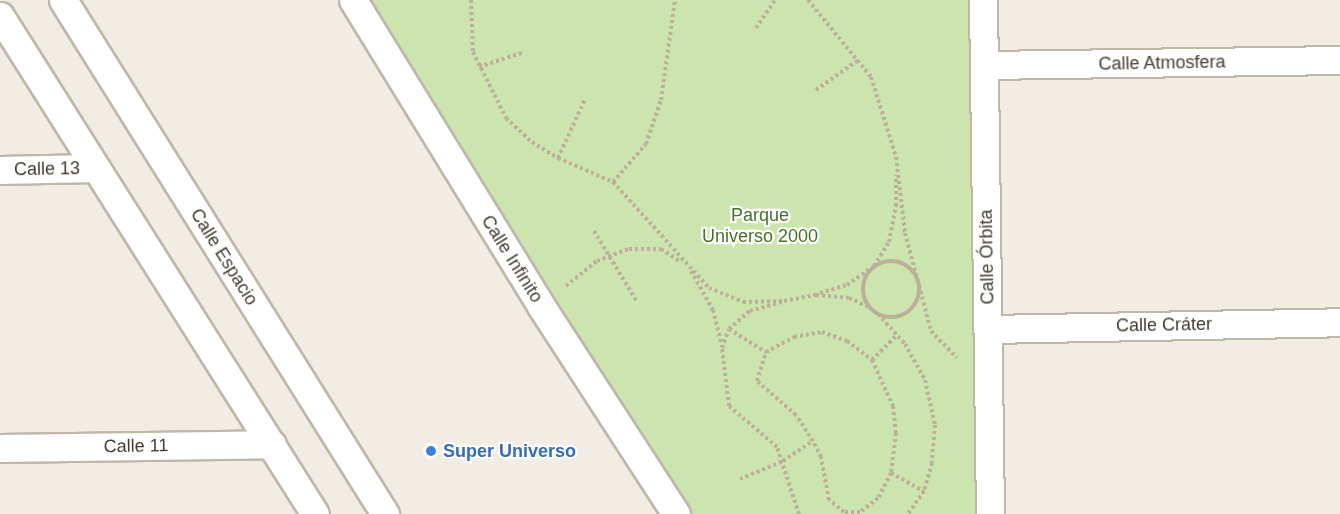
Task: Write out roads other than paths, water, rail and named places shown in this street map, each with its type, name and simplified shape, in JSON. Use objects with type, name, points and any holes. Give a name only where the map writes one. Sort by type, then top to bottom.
[{"type":"street","name":"Calle Espacio","points":[[63,0],[385,514]]},
{"type":"street","name":"Calle Órbita","points":[[983,0],[990,514]]},
{"type":"street","name":"Calle Infinito","points":[[358,4],[541,306],[676,514]]},
{"type":"street","points":[[0,16],[94,168],[315,514]]},
{"type":"street","name":"Calle Atmosfera","points":[[984,66],[1340,60]]},
{"type":"street","name":"Calle 13","points":[[0,170],[94,168]]},
{"type":"street","name":"Calle Cráter","points":[[988,329],[1340,322]]},
{"type":"street","name":"Calle 11","points":[[0,448],[272,444]]},
{"type":"place","name":"Super Universo","points":[[431,451]]},
{"type":"park label","name":"Parque Universo 2000","points":[[760,226]]}]
